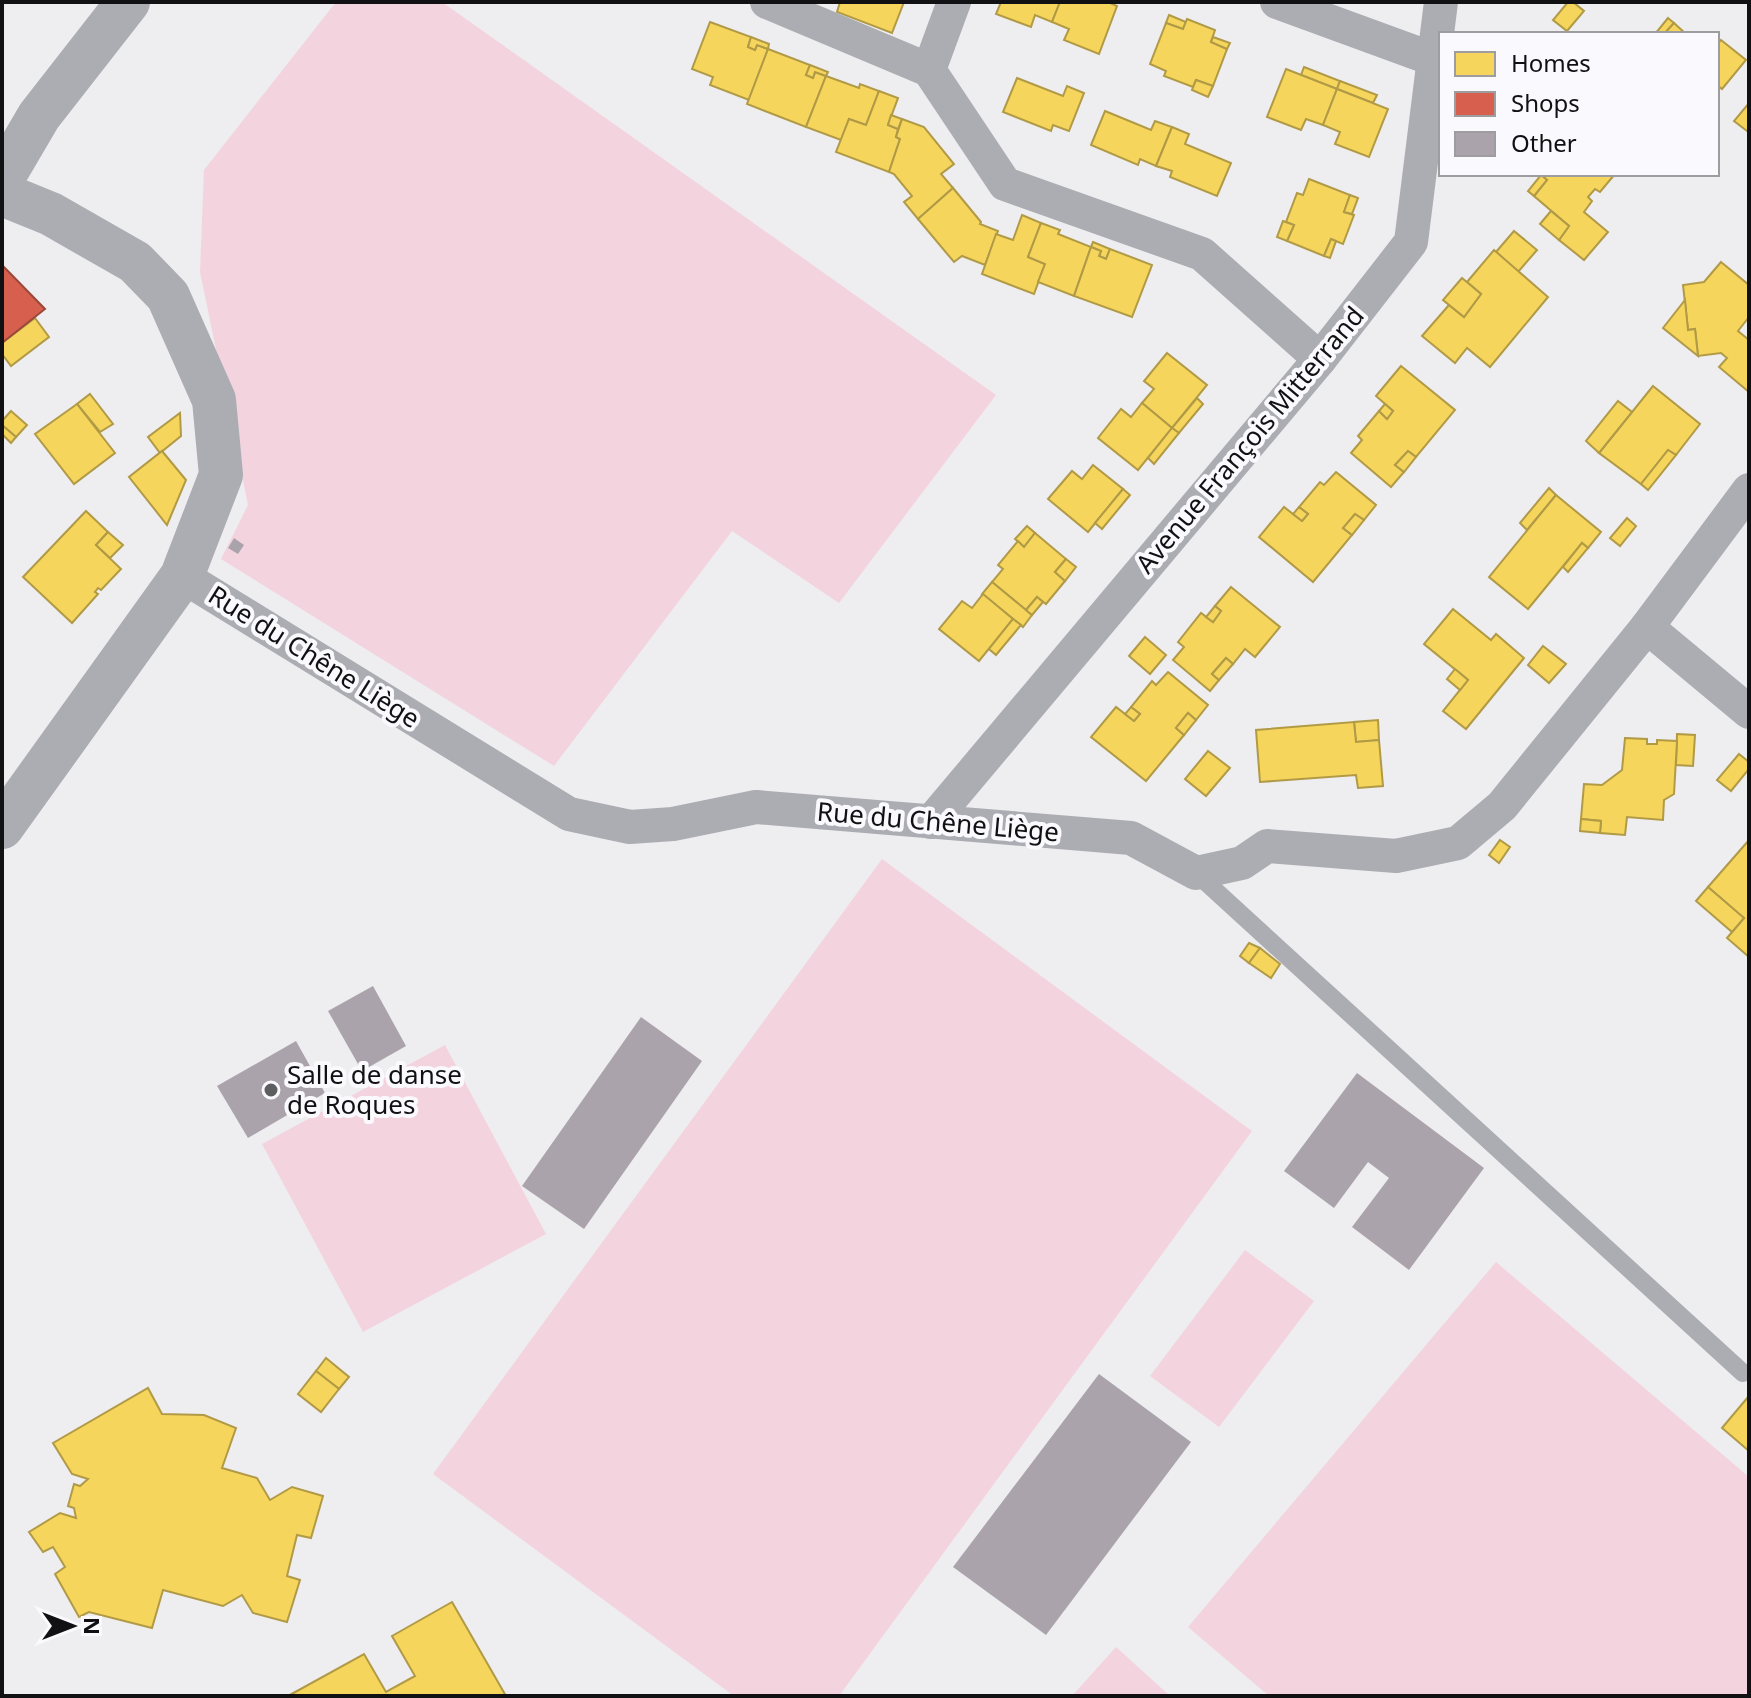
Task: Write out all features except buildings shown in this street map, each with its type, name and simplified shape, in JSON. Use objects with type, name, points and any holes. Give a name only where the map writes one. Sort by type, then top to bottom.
[{"type":"street","points":[[2,179],[39,116],[128,2]]},
{"type":"street","points":[[767,2],[929,70],[1005,184],[1202,254],[1320,359]]},
{"type":"street","points":[[929,70],[954,2]]},
{"type":"street","points":[[1277,2],[1437,62]]},
{"type":"street","name":"Avenue François Mitterrand","points":[[931,822],[1320,359],[1411,242],[1437,62],[1441,2]]},
{"type":"street","points":[[2,194],[51,214],[135,262],[168,296],[214,400],[221,475],[182,576],[2,827]]},
{"type":"street","points":[[1196,873],[1242,863],[1267,846],[1396,856],[1458,843],[1502,806],[1647,627],[1749,490]]},
{"type":"street","name":"Rue du Chêne Liège","points":[[182,576],[569,814],[630,827],[673,824],[756,807],[1131,838],[1196,873]]},
{"type":"street","points":[[1647,627],[1749,712]]},
{"type":"lane","points":[[1196,873],[1743,1373]]},
{"type":"shaded area","points":[[336,2],[442,2],[996,395],[839,603],[732,531],[554,766],[221,559],[248,505],[200,272],[204,170]]},
{"type":"shaded area","points":[[882,859],[1252,1131],[839,1696],[734,1696],[433,1474]]},
{"type":"shaded area","points":[[445,1045],[546,1234],[363,1332],[262,1144]]},
{"type":"shaded area","points":[[1245,1250],[1314,1301],[1219,1427],[1150,1376]]},
{"type":"shaded area","points":[[1496,1262],[1749,1477],[1749,1696],[1269,1696],[1188,1627]]},
{"type":"shaded area","points":[[1116,1647],[1170,1696],[1072,1696]]},
{"type":"place","name":"Salle de danse de Roques","points":[[271,1090]]}]
